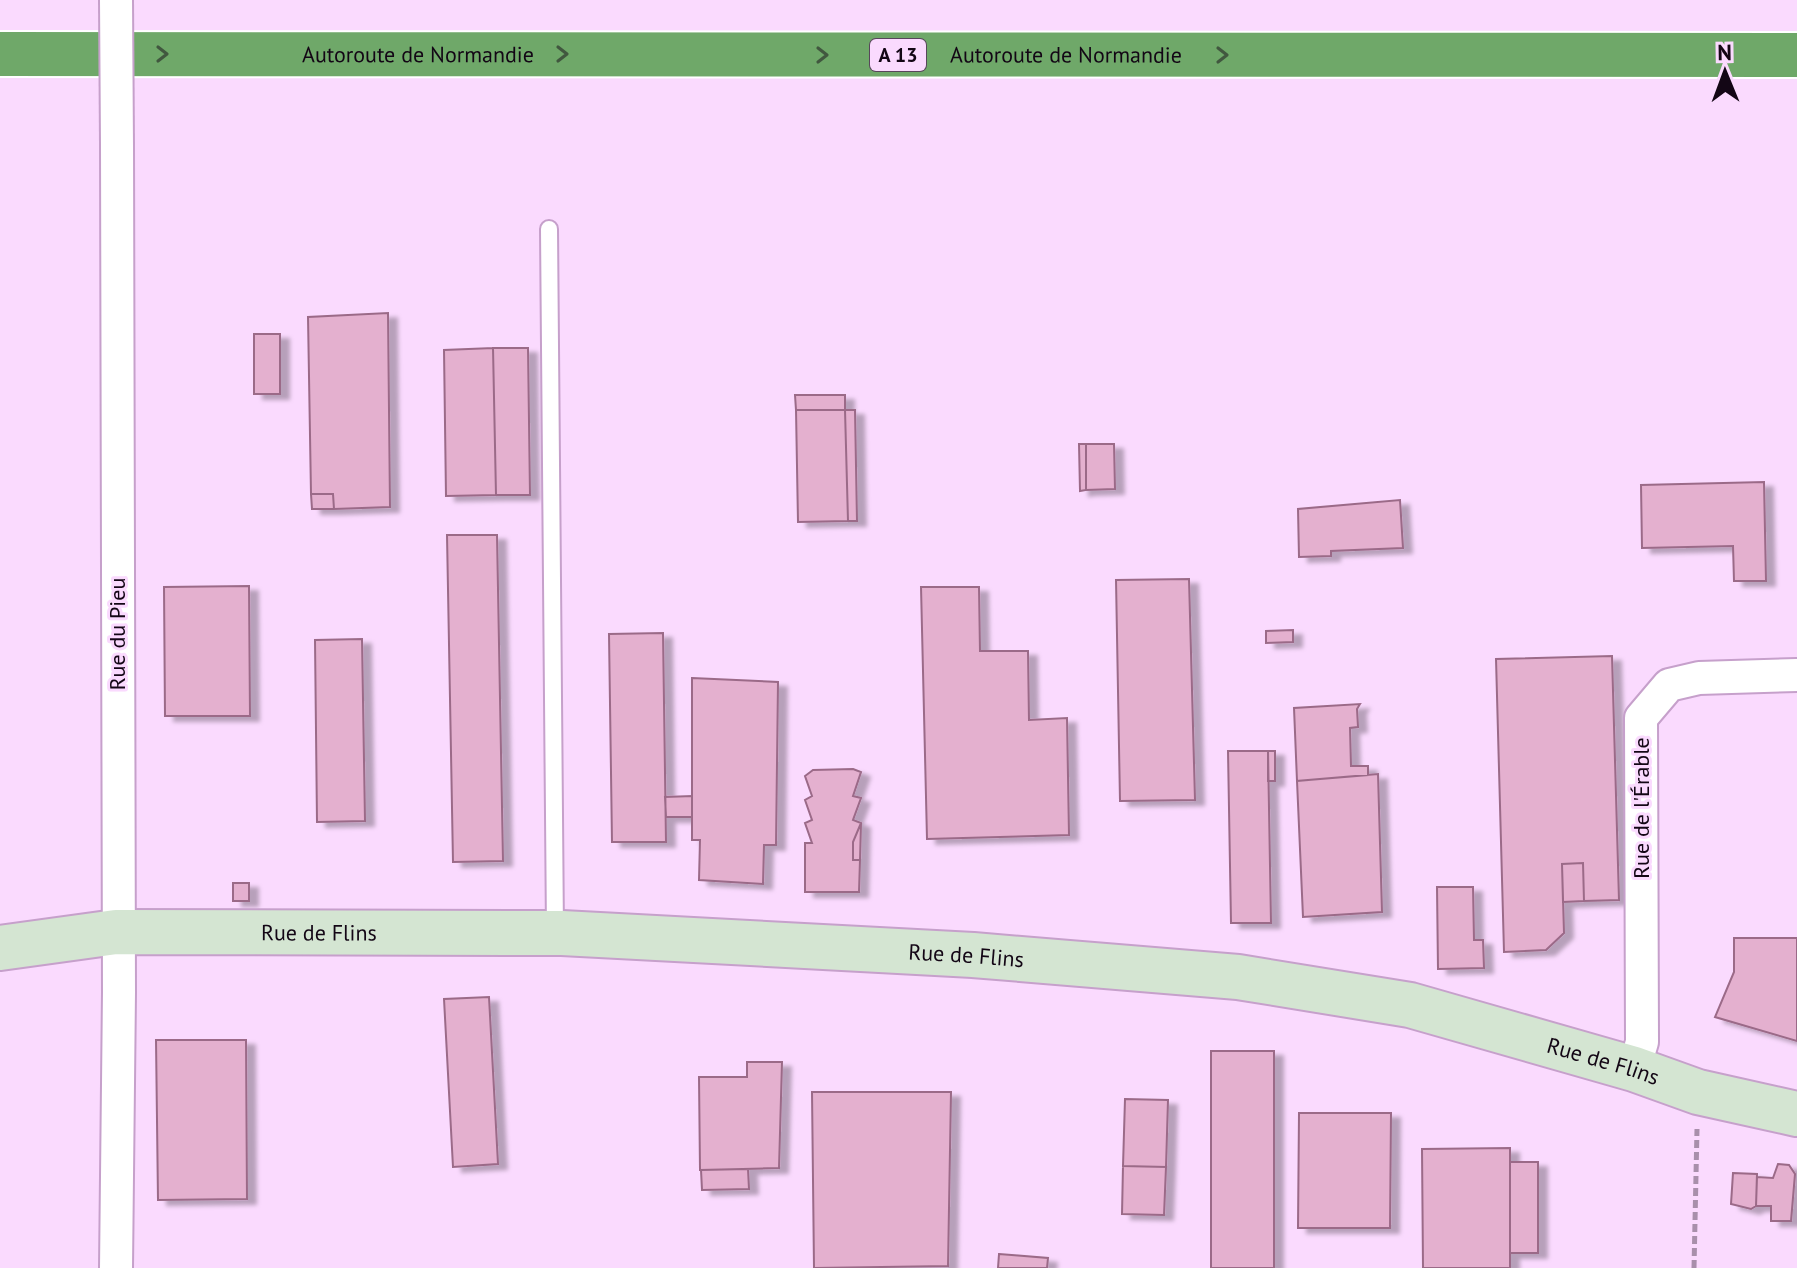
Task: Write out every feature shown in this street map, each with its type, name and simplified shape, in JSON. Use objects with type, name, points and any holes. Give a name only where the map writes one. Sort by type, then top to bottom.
[{"type":"highway","name":"Autoroute de Normandie","points":[[0,54],[1797,55]]},
{"type":"street","name":"Rue du Pieu","points":[[116,0],[116,1268]]},
{"type":"street","name":"Rue de l'Érable","points":[[1634,1069],[1642,1042],[1641,718],[1669,685],[1699,678],[1797,675]]},
{"type":"street","name":"Rue de Flins","points":[[0,948],[116,932],[555,933],[973,955],[1238,977],[1410,1005],[1634,1069],[1698,1092],[1797,1114]]},
{"type":"lane","points":[[549,229],[555,933]]},
{"type":"path","points":[[1694,1268],[1698,1092]]},
{"type":"building","points":[[388,313],[390,507],[334,509],[333,494],[311,494],[308,317]]},
{"type":"building","points":[[254,334],[280,334],[280,394],[254,394]]},
{"type":"building","points":[[493,348],[528,348],[530,495],[496,495]]},
{"type":"building","points":[[493,348],[496,495],[446,496],[444,350]]},
{"type":"building","points":[[795,395],[845,395],[845,410],[796,410]]},
{"type":"building","points":[[796,410],[845,410],[848,521],[798,522]]},
{"type":"building","points":[[845,410],[855,410],[857,521],[848,521]]},
{"type":"building","points":[[1079,444],[1086,444],[1086,490],[1080,491]]},
{"type":"building","points":[[1086,444],[1114,444],[1115,489],[1086,490]]},
{"type":"building","points":[[1764,482],[1766,581],[1734,581],[1733,546],[1642,548],[1641,485]]},
{"type":"building","points":[[311,494],[333,494],[334,509],[312,509]]},
{"type":"building","points":[[1400,500],[1403,548],[1331,551],[1331,556],[1299,557],[1298,509]]},
{"type":"building","points":[[447,535],[497,535],[503,861],[453,862]]},
{"type":"building","points":[[1189,579],[1195,800],[1120,801],[1116,580]]},
{"type":"building","points":[[249,586],[250,716],[165,716],[164,587]]},
{"type":"building","points":[[921,587],[979,587],[980,651],[1028,651],[1029,720],[1067,718],[1069,835],[927,839]]},
{"type":"building","points":[[1293,630],[1293,642],[1266,643],[1266,631]]},
{"type":"building","points":[[663,633],[666,842],[612,842],[609,634]]},
{"type":"building","points":[[362,639],[365,821],[317,822],[315,640]]},
{"type":"building","points":[[1612,656],[1619,900],[1584,901],[1583,863],[1562,864],[1564,933],[1546,950],[1504,952],[1496,659]]},
{"type":"building","points":[[692,678],[778,682],[776,845],[764,845],[763,884],[699,880],[700,840],[692,840]]},
{"type":"building","points":[[1360,704],[1357,709],[1358,727],[1350,728],[1351,766],[1368,766],[1368,775],[1297,781],[1294,708]]},
{"type":"building","points":[[1228,751],[1268,751],[1271,923],[1231,923]]},
{"type":"building","points":[[1268,751],[1275,751],[1275,781],[1268,781]]},
{"type":"building","points":[[853,769],[861,772],[853,796],[861,798],[853,820],[861,823],[853,842],[853,860],[860,860],[859,892],[805,892],[805,843],[812,843],[805,823],[812,820],[805,800],[812,796],[805,776],[813,770]]},
{"type":"building","points":[[1378,774],[1382,912],[1303,917],[1297,781]]},
{"type":"building","points":[[692,796],[692,817],[666,817],[665,797]]},
{"type":"building","points":[[861,823],[860,860],[853,860],[853,842]]},
{"type":"building","points":[[1583,863],[1584,901],[1563,902],[1562,864]]},
{"type":"building","points":[[233,883],[249,883],[249,901],[233,901]]},
{"type":"building","points":[[1437,887],[1473,887],[1474,940],[1483,940],[1484,968],[1438,969]]},
{"type":"building","points":[[1734,938],[1797,938],[1797,1041],[1715,1017],[1734,972]]},
{"type":"building","points":[[489,997],[498,1164],[453,1167],[444,999]]},
{"type":"building","points":[[156,1040],[246,1040],[247,1199],[158,1200]]},
{"type":"building","points":[[1211,1051],[1274,1051],[1274,1268],[1211,1268]]},
{"type":"building","points":[[747,1062],[782,1062],[779,1168],[700,1170],[699,1077],[747,1077]]},
{"type":"building","points":[[812,1092],[951,1092],[948,1266],[814,1268]]},
{"type":"building","points":[[1125,1099],[1168,1100],[1166,1167],[1123,1166]]},
{"type":"building","points":[[1299,1113],[1391,1113],[1390,1228],[1298,1228]]},
{"type":"building","points":[[1510,1148],[1510,1268],[1423,1268],[1422,1149]]},
{"type":"building","points":[[1510,1162],[1538,1162],[1538,1253],[1510,1253]]},
{"type":"building","points":[[1778,1164],[1789,1165],[1795,1174],[1791,1221],[1771,1221],[1771,1206],[1756,1206],[1757,1177],[1773,1178]]},
{"type":"building","points":[[1123,1166],[1166,1167],[1164,1215],[1122,1214]]},
{"type":"building","points":[[748,1169],[749,1189],[702,1190],[701,1170]]},
{"type":"building","points":[[1733,1173],[1757,1174],[1756,1206],[1751,1209],[1731,1204]]},
{"type":"building","points":[[999,1254],[1048,1258],[1047,1268],[998,1268]]}]
